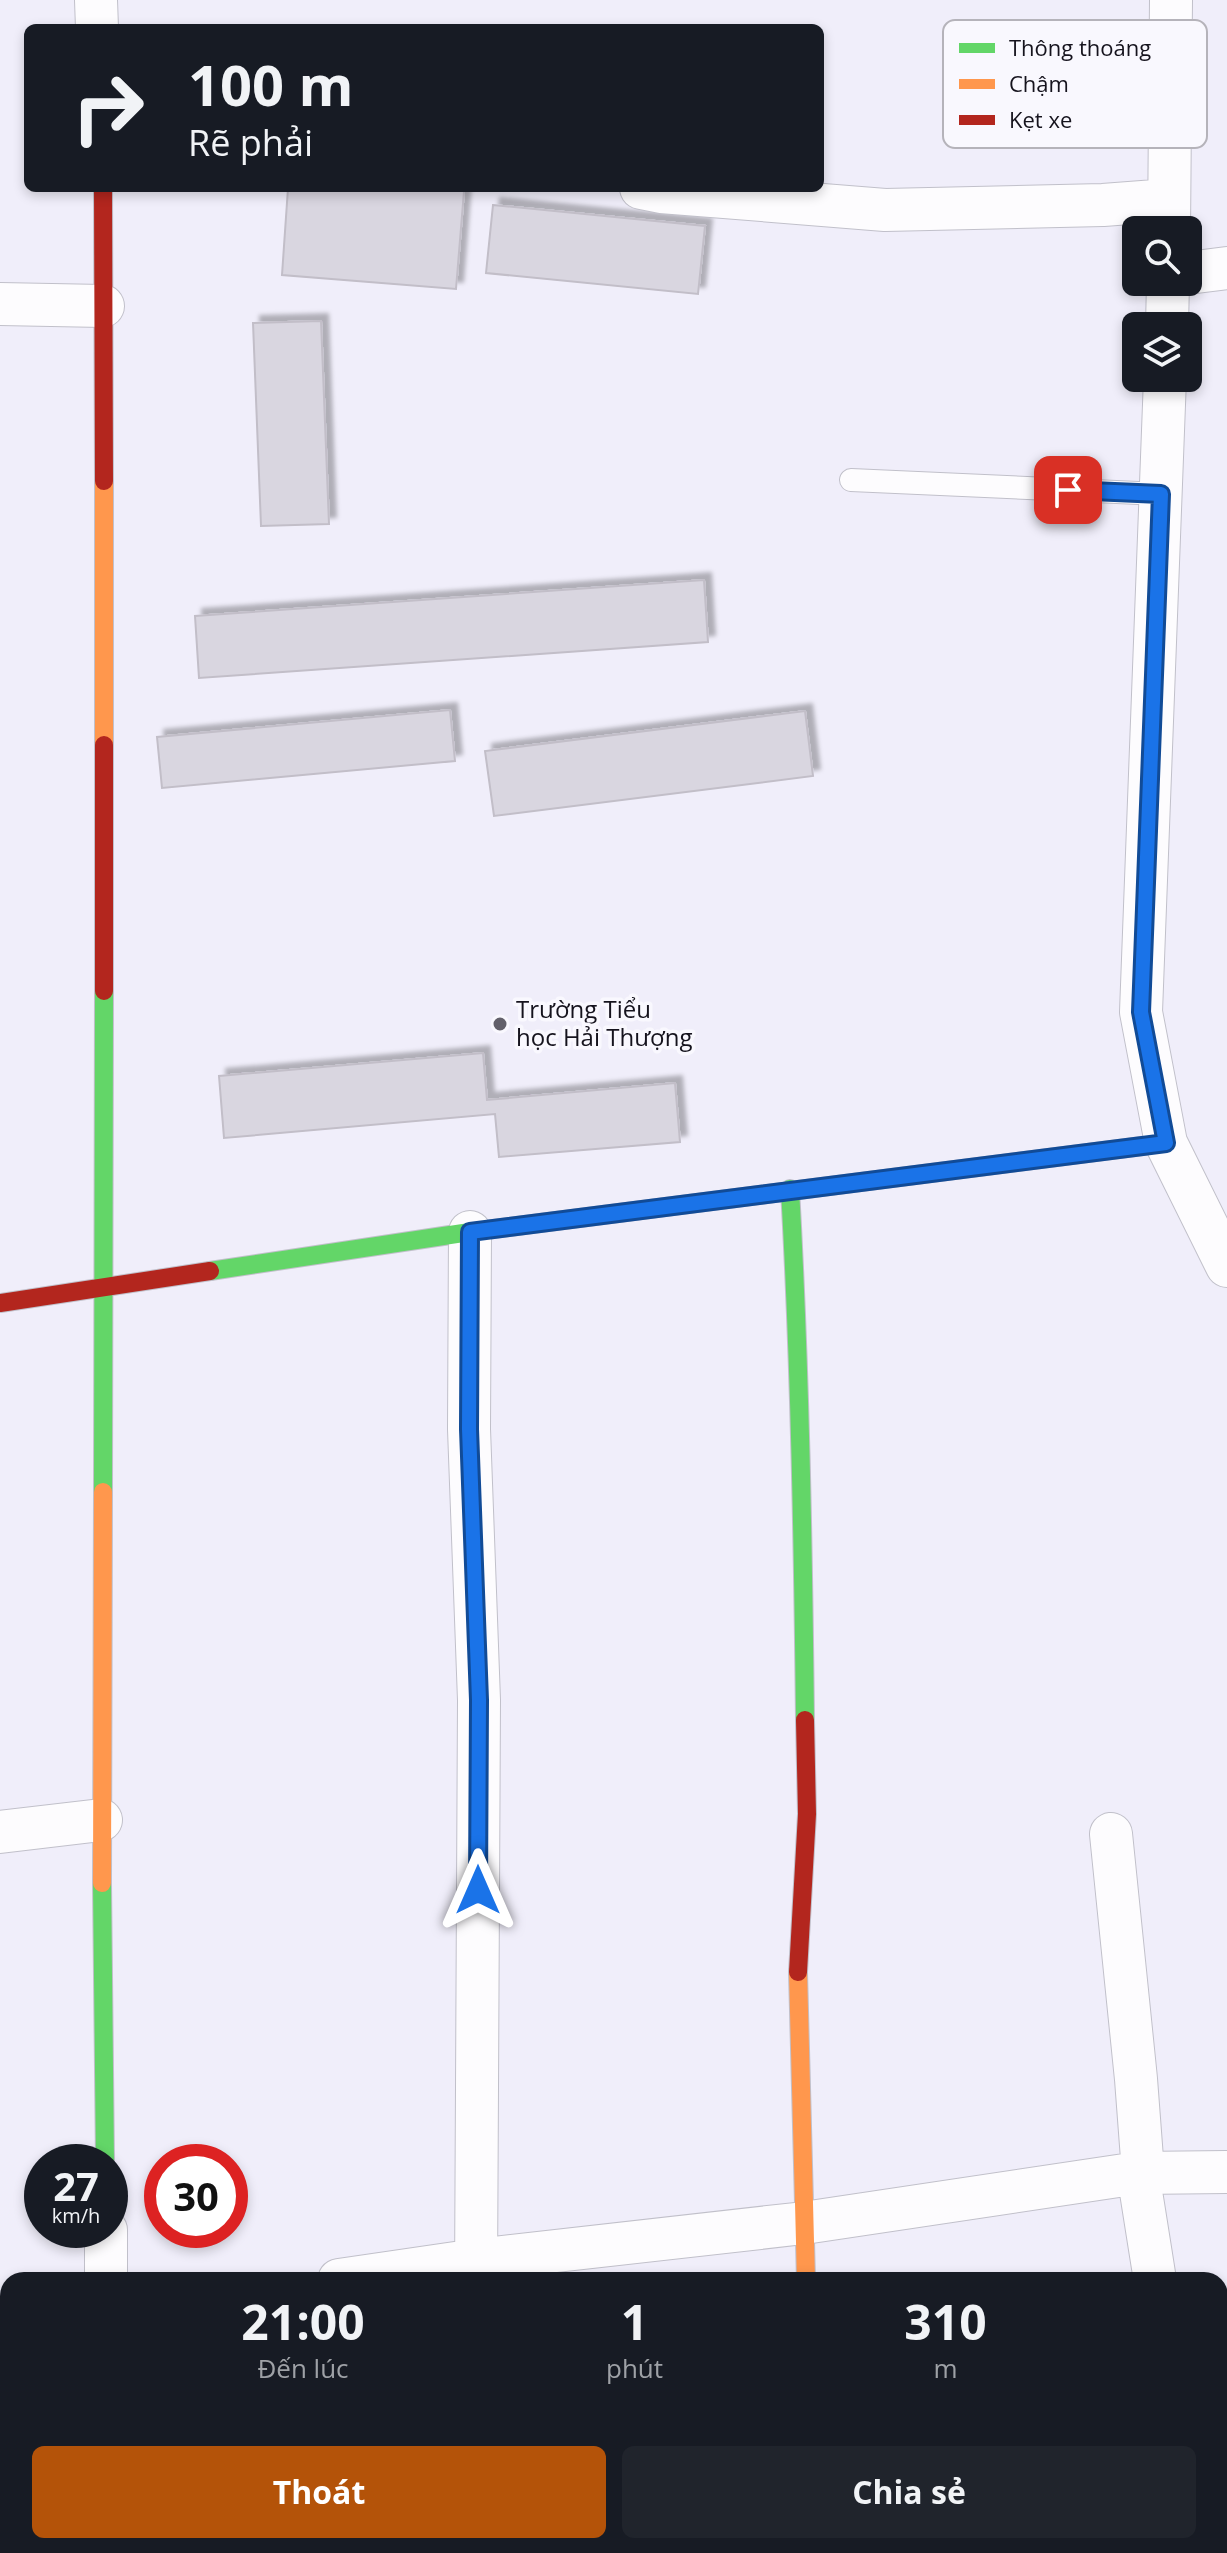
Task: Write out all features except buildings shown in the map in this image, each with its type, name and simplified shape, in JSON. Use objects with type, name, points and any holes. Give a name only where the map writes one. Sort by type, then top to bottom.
[{"type":"street","points":[[96,0],[97,24]]},
{"type":"street","points":[[1171,0],[1171,20]]},
{"type":"street","points":[[661,192],[885,210],[1103,205],[1169,215],[1170,148]]},
{"type":"street","points":[[103,192],[105,1288],[101,1820],[105,2144]]},
{"type":"street","points":[[1202,271],[1227,268]]},
{"type":"street","points":[[0,304],[103,306]]},
{"type":"street","points":[[1165,392],[1141,1012],[1166,1143],[1227,1266]]},
{"type":"street","points":[[0,1303],[470,1232],[1166,1143]]},
{"type":"street","points":[[790,1189],[799,1353],[807,1814],[797,2002],[806,2272]]},
{"type":"street","points":[[470,1232],[469,1429],[479,1700],[476,2270]]},
{"type":"street","points":[[0,1832],[101,1820]]},
{"type":"street","points":[[1111,1834],[1136,2079],[1143,2172],[1138,2173]]},
{"type":"street","points":[[449,2272],[1138,2173],[1227,2172]]},
{"type":"street","points":[[1138,2173],[1154,2272]]},
{"type":"street","points":[[106,2248],[106,2272]]},
{"type":"lane","points":[[851,480],[1161,494]]},
{"type":"traffic: fast","points":[[103,1492],[104,991]]},
{"type":"traffic: fast","points":[[210,1271],[470,1232],[1166,1143]]},
{"type":"traffic: fast","points":[[790,1189],[800,1454],[805,1720]]},
{"type":"traffic: fast","points":[[102,1883],[105,2144]]},
{"type":"traffic: slow","points":[[104,481],[104,745]]},
{"type":"traffic: slow","points":[[102,1883],[103,1492]]},
{"type":"traffic: slow","points":[[798,1972],[806,2272]]},
{"type":"traffic: jam","points":[[103,192],[104,481]]},
{"type":"traffic: jam","points":[[104,745],[104,991]]},
{"type":"traffic: jam","points":[[0,1303],[210,1271]]},
{"type":"traffic: jam","points":[[798,1972],[807,1814],[805,1720]]},
{"type":"place","name":"Trường Tiểu học Hải Thượng","points":[[500,1024]]},
{"type":"route","points":[[478,1890],[479,1700],[469,1429],[470,1232],[1166,1143],[1141,1012],[1161,494],[1068,490]]}]
